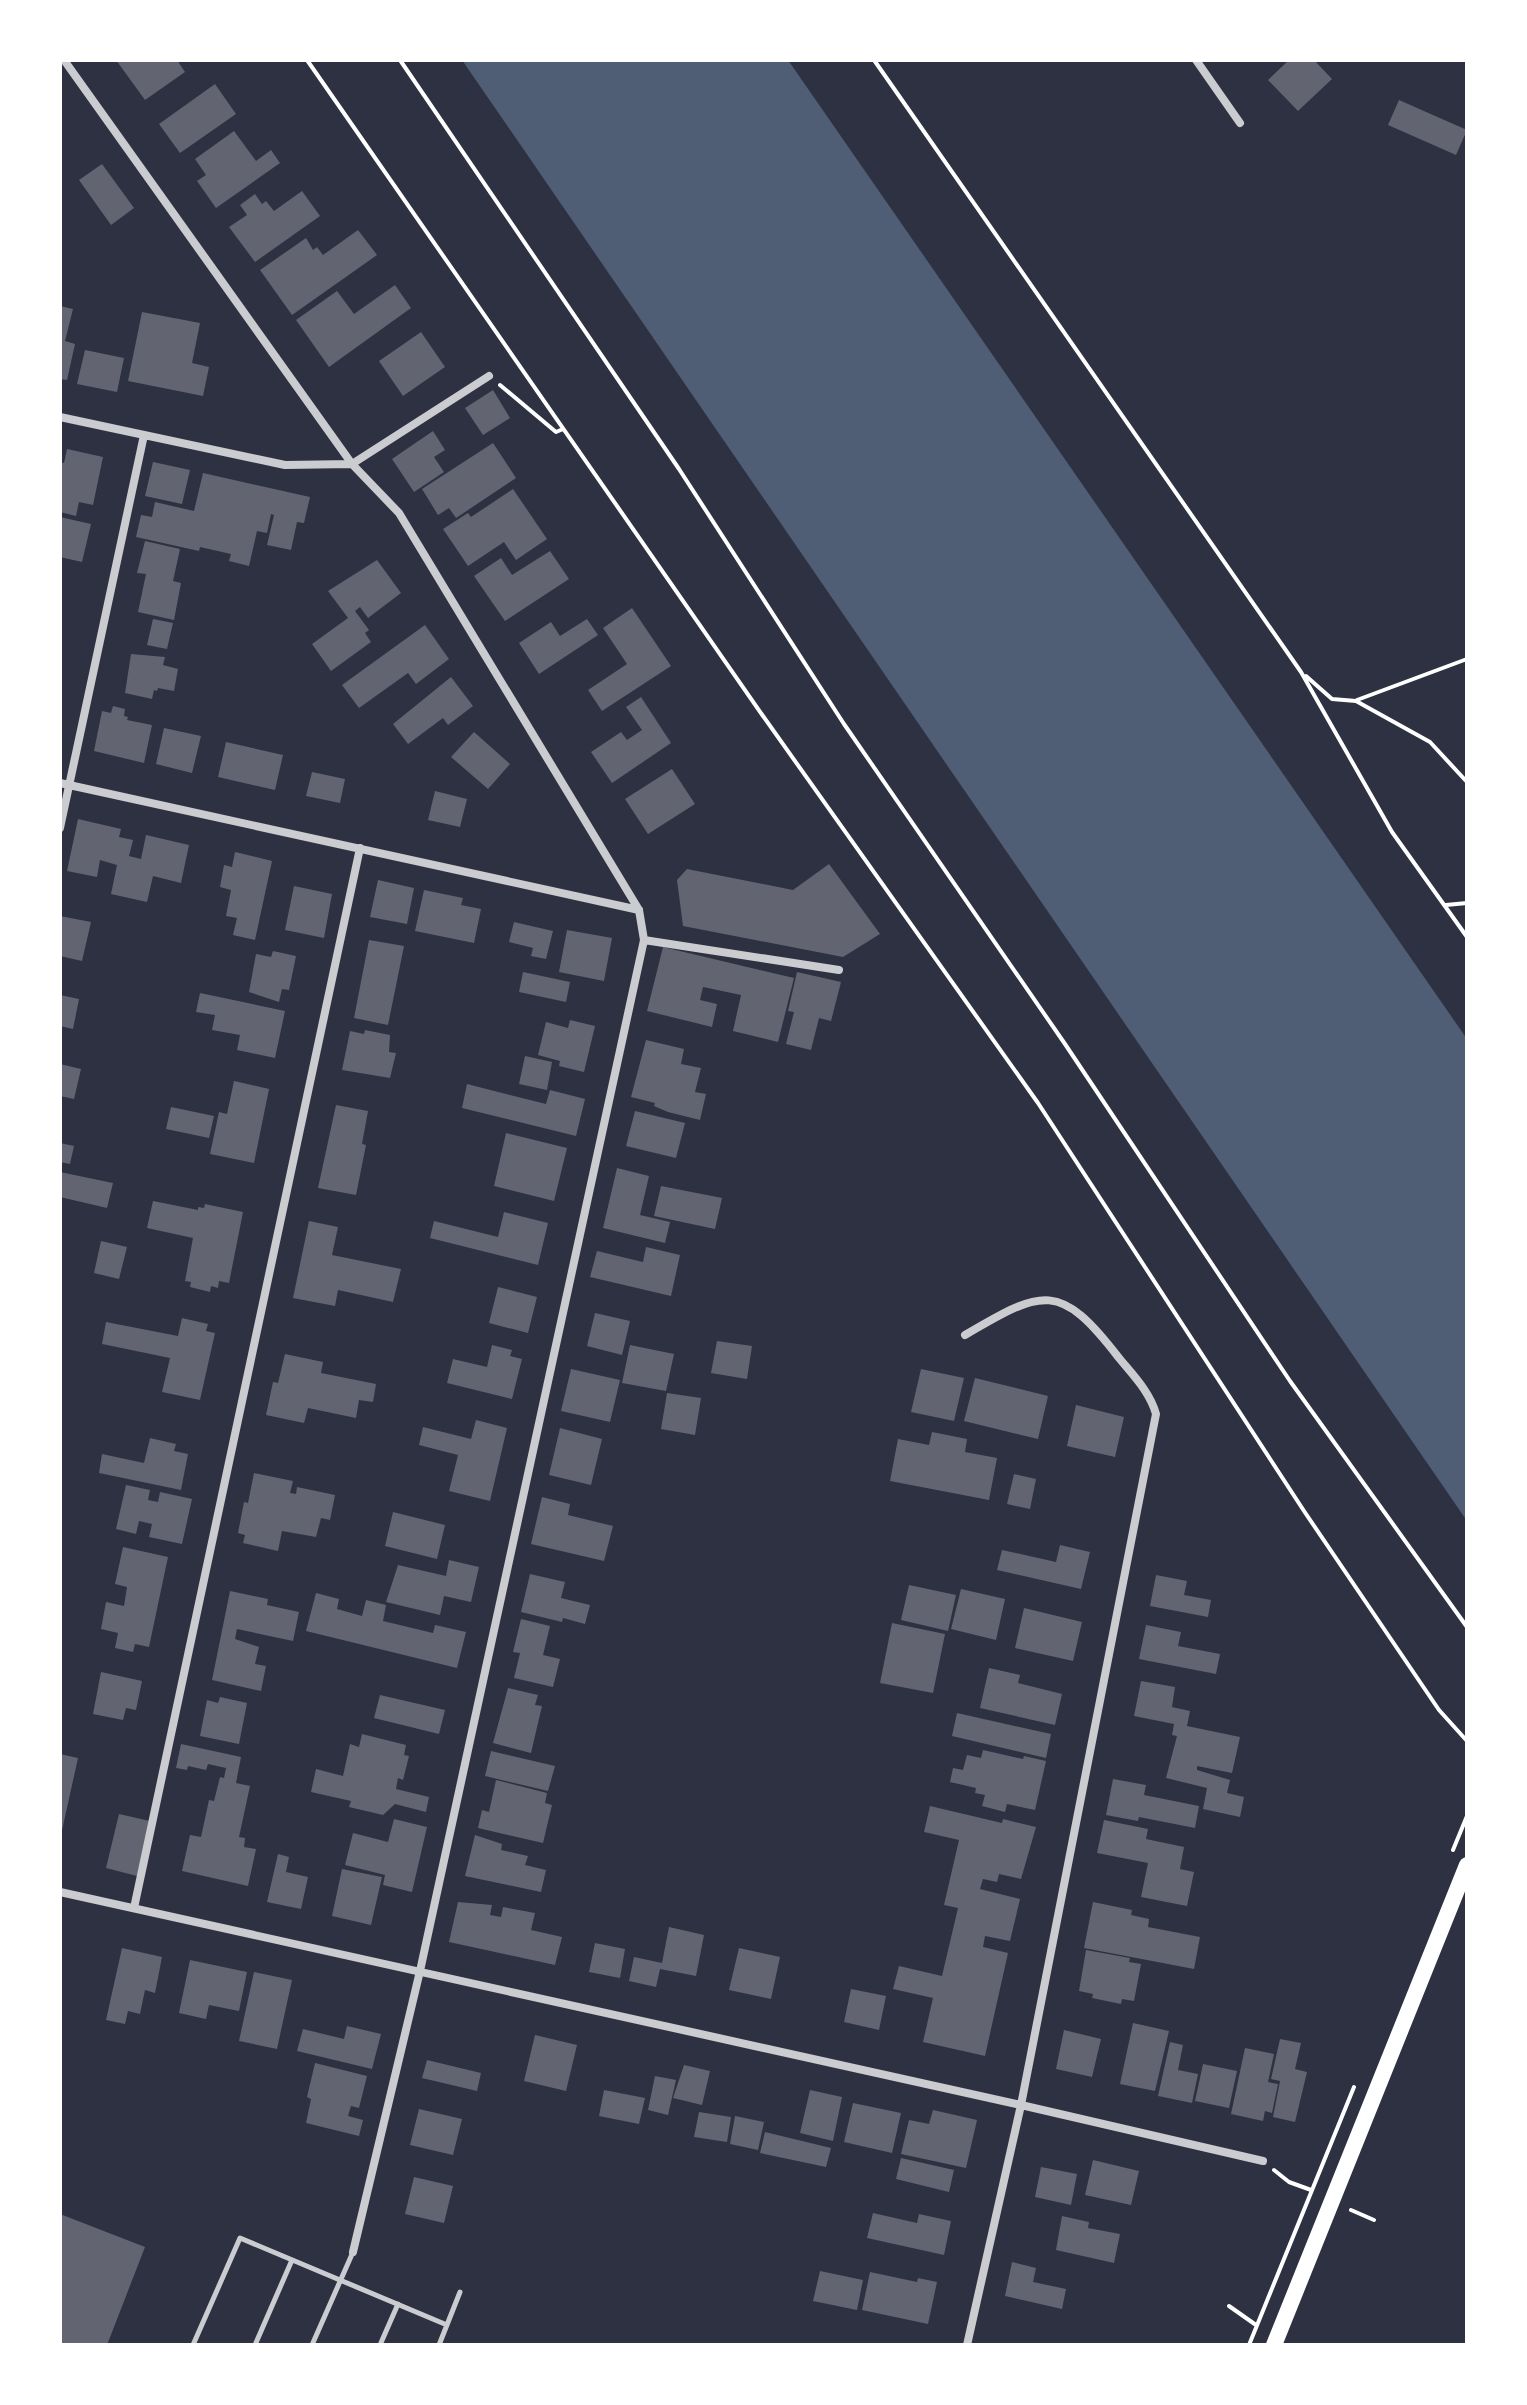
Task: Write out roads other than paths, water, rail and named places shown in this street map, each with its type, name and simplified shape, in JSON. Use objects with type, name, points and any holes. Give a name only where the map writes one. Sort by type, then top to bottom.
[{"type":"main road","points":[[1274,2345],[1467,1865]]},
{"type":"street","points":[[64,60],[352,464],[399,513],[639,910],[644,940],[420,1971],[353,2252]]},
{"type":"street","points":[[1196,60],[1240,123]]},
{"type":"street","points":[[60,417],[285,465],[352,464],[489,376]]},
{"type":"street","points":[[60,828],[65,784],[144,435]]},
{"type":"street","points":[[65,784],[639,910]]},
{"type":"street","points":[[134,1908],[360,848]]},
{"type":"street","points":[[644,940],[839,970]]},
{"type":"street","points":[[965,1335],[1016,1305],[1035,1300],[1066,1305],[1097,1328],[1149,1397],[1156,1414],[1021,2105],[967,2345]]},
{"type":"street","points":[[60,1892],[1263,2161]]},
{"type":"lane","points":[[193,2345],[240,2238],[447,2325]]},
{"type":"lane","points":[[312,2345],[353,2252]]},
{"type":"lane","points":[[255,2345],[292,2260]]},
{"type":"lane","points":[[439,2345],[460,2292]]},
{"type":"lane","points":[[380,2345],[398,2304]]},
{"type":"water","points":[[462,60],[788,60],[1467,1039],[1467,1521]]}]
